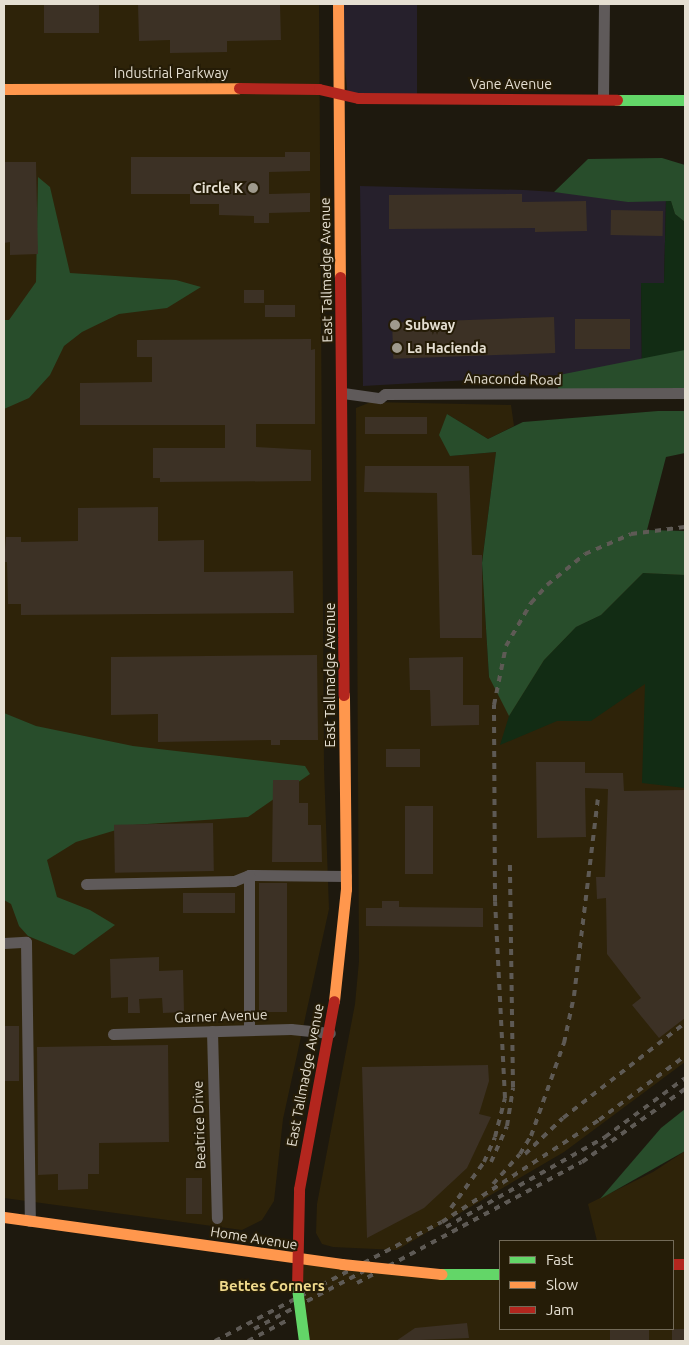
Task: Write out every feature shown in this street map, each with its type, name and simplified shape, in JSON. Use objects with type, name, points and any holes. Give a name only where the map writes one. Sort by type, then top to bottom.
[{"type":"main road","name":"East Tallmadge Avenue","points":[[304,1341],[297,1288],[296,1216],[302,1162],[330,1032],[342,950],[346,876],[343,393],[337,94],[338,4]]},
{"type":"main road","name":"Industrial Parkway","points":[[4,89],[296,88],[319,89],[337,94]]},
{"type":"main road","name":"Vane Avenue","points":[[337,94],[358,98],[685,100]]},
{"type":"main road","name":"Home Avenue","points":[[4,1217],[296,1260],[441,1274],[499,1274]]},
{"type":"street","points":[[603,99],[604,4]]},
{"type":"street","name":"Anaconda Road","points":[[343,393],[380,398],[385,394],[685,393]]},
{"type":"street","points":[[249,875],[249,1030]]},
{"type":"street","points":[[86,884],[234,881],[249,875],[346,876]]},
{"type":"street","points":[[4,943],[26,942],[30,1221]]},
{"type":"street","name":"Garner Avenue","points":[[113,1034],[249,1030],[330,1032]]},
{"type":"street","name":"Beatrice Drive","points":[[212,1031],[217,1218]]},
{"type":"shaded area","points":[[4,4],[319,4],[324,768],[329,909],[283,1119],[274,1201],[262,1220],[242,1230],[4,1198]]},
{"type":"shaded area","points":[[338,4],[417,4],[417,99],[348,97]]},
{"type":"shaded area","points":[[360,186],[524,190],[666,199],[664,283],[641,284],[642,374],[559,375],[363,386]]},
{"type":"shaded area","points":[[371,402],[511,405],[514,426],[488,439],[447,414],[450,456],[496,452],[482,563],[489,677],[601,615],[643,573],[685,575],[685,1062],[564,1152],[397,1250],[333,1247],[322,1244],[316,1233],[317,1204],[355,1004],[359,961],[356,408]]},
{"type":"shaded area","points":[[685,1151],[685,1341],[304,1341],[296,1260],[499,1274],[499,1330],[674,1330],[674,1240],[597,1240],[588,1204],[653,1172]]},
{"type":"green space","points":[[662,158],[685,165],[685,222],[675,214],[671,201],[628,202],[554,192],[588,159]]},
{"type":"green space","points":[[38,177],[50,187],[70,273],[176,280],[201,287],[167,308],[119,314],[82,332],[64,346],[50,375],[29,398],[4,409],[4,320],[9,320],[36,282]]},
{"type":"green space","points":[[666,201],[671,201],[675,214],[685,222],[685,352],[642,374],[641,283],[664,283]]},
{"type":"green space","points":[[685,350],[685,388],[558,390],[559,375]]},
{"type":"green space","points":[[658,411],[685,411],[685,453],[666,457],[647,530],[685,531],[685,575],[643,573],[601,615],[576,627],[544,660],[509,716],[489,677],[482,563],[496,452],[450,456],[439,435],[447,414],[488,439],[523,422]]},
{"type":"green space","points":[[643,573],[685,575],[685,788],[642,783],[645,684],[591,721],[557,721],[500,745],[509,716],[544,660],[576,627],[601,615]]},
{"type":"green space","points":[[4,713],[36,726],[133,746],[305,766],[310,774],[248,817],[133,825],[76,842],[47,860],[57,897],[90,910],[115,925],[74,955],[28,936],[19,926],[11,904],[4,900]]},
{"type":"green space","points":[[685,1109],[685,1151],[600,1199],[661,1128]]},
{"type":"building","points":[[44,4],[99,4],[99,33],[44,33]]},
{"type":"building","points":[[138,4],[280,4],[281,40],[227,41],[227,52],[170,53],[170,40],[139,41]]},
{"type":"building","points":[[285,152],[310,152],[310,171],[269,172],[269,194],[310,193],[310,212],[269,213],[269,223],[254,223],[254,216],[219,215],[219,204],[190,204],[190,194],[131,194],[131,157],[285,157]]},
{"type":"building","points":[[4,162],[36,162],[38,254],[10,255],[10,242],[4,243]]},
{"type":"building","points":[[522,194],[522,202],[586,201],[587,231],[535,232],[535,228],[389,229],[389,195]]},
{"type":"building","points":[[611,210],[663,211],[663,236],[611,235]]},
{"type":"building","points":[[244,290],[264,290],[264,303],[244,303]]},
{"type":"building","points":[[265,305],[295,305],[295,317],[265,317]]},
{"type":"building","points":[[554,317],[555,353],[393,359],[392,323]]},
{"type":"building","points":[[575,319],[630,319],[630,349],[575,349]]},
{"type":"building","points":[[311,339],[311,350],[315,349],[315,424],[256,424],[256,447],[311,450],[311,481],[160,482],[160,478],[153,478],[153,448],[225,448],[225,425],[80,425],[80,383],[152,382],[152,357],[137,357],[137,340]]},
{"type":"building","points":[[365,417],[427,417],[427,434],[365,434]]},
{"type":"building","points":[[365,466],[469,466],[472,555],[482,555],[482,638],[440,638],[437,493],[364,492]]},
{"type":"building","points":[[158,507],[158,541],[204,540],[204,572],[293,571],[294,613],[21,615],[21,604],[8,604],[7,562],[4,562],[6,537],[21,537],[21,542],[78,541],[78,508]]},
{"type":"building","points":[[317,655],[318,740],[280,740],[280,745],[271,745],[271,740],[158,742],[158,714],[111,715],[111,657]]},
{"type":"building","points":[[463,657],[463,705],[479,705],[479,725],[431,726],[430,690],[410,690],[409,658]]},
{"type":"building","points":[[386,749],[420,749],[420,767],[386,767]]},
{"type":"building","points":[[536,762],[585,762],[585,773],[623,773],[624,791],[685,790],[685,1018],[659,1038],[632,1005],[641,998],[607,954],[606,898],[597,899],[596,877],[605,877],[608,789],[585,788],[586,837],[537,838]]},
{"type":"building","points":[[273,780],[299,780],[299,803],[308,803],[308,825],[321,825],[322,862],[272,862]]},
{"type":"building","points":[[405,806],[433,806],[433,874],[405,874]]},
{"type":"building","points":[[213,823],[214,871],[115,873],[114,825]]},
{"type":"building","points":[[259,883],[287,883],[287,1012],[259,1012]]},
{"type":"building","points":[[183,893],[235,893],[235,913],[183,913]]},
{"type":"building","points":[[382,901],[399,901],[399,907],[483,908],[483,927],[366,926],[366,908],[382,908]]},
{"type":"building","points":[[159,957],[159,971],[183,970],[184,1012],[163,1013],[162,998],[139,999],[140,1013],[128,1013],[128,997],[111,998],[110,959]]},
{"type":"building","points":[[4,1026],[19,1026],[19,1081],[4,1081]]},
{"type":"building","points":[[168,1045],[169,1142],[99,1143],[99,1174],[88,1174],[88,1189],[58,1190],[58,1174],[38,1175],[37,1047]]},
{"type":"building","points":[[488,1065],[489,1081],[479,1114],[491,1117],[467,1168],[424,1208],[367,1238],[362,1067]]},
{"type":"building","points":[[186,1178],[202,1178],[202,1214],[186,1214]]},
{"type":"building","points":[[467,1323],[469,1338],[396,1341],[415,1328]]},
{"type":"building","points":[[685,1329],[685,1341],[672,1341],[672,1330]]},
{"type":"building","points":[[610,1330],[649,1330],[649,1341],[610,1341]]},
{"type":"railway","points":[[451,1208],[484,1162],[495,1137],[505,1098],[495,901],[494,705],[506,646],[531,603],[547,585],[585,554],[631,534],[685,527]]},
{"type":"railway","points":[[493,1184],[520,1154],[531,1136],[564,1043],[574,996],[598,799]]},
{"type":"railway","points":[[491,1162],[507,1126],[513,1087],[510,861]]},
{"type":"railway","points":[[525,1154],[563,1118],[685,1023]]},
{"type":"railway","points":[[215,1341],[442,1222],[599,1120],[685,1056]]},
{"type":"railway","points":[[446,1227],[605,1137],[685,1078]]},
{"type":"railway","points":[[357,1283],[582,1162],[685,1089]]},
{"type":"railway","points":[[254,1329],[364,1271]]},
{"type":"railway","points":[[248,1341],[288,1320]]},
{"type":"traffic: fast","points":[[617,100],[685,100]]},
{"type":"traffic: fast","points":[[441,1274],[499,1274]]},
{"type":"traffic: fast","points":[[297,1288],[304,1341]]},
{"type":"traffic: slow","points":[[338,4],[340,277]]},
{"type":"traffic: slow","points":[[4,89],[239,88]]},
{"type":"traffic: slow","points":[[334,1001],[346,889],[344,695]]},
{"type":"traffic: slow","points":[[4,1217],[342,1264]]},
{"type":"traffic: slow","points":[[342,1264],[441,1274]]},
{"type":"traffic: jam","points":[[239,88],[319,89],[358,98],[617,100]]},
{"type":"traffic: jam","points":[[340,277],[344,695]]},
{"type":"traffic: jam","points":[[297,1288],[299,1189],[334,1001]]},
{"type":"traffic: jam","points":[[674,1264],[685,1264]]},
{"type":"place","name":"Circle K","points":[[253,188]]},
{"type":"place","name":"Subway","points":[[395,325]]},
{"type":"place","name":"La Hacienda","points":[[397,348]]},
{"type":"district","name":"Bettes Corners","points":[[272,1286]]}]
